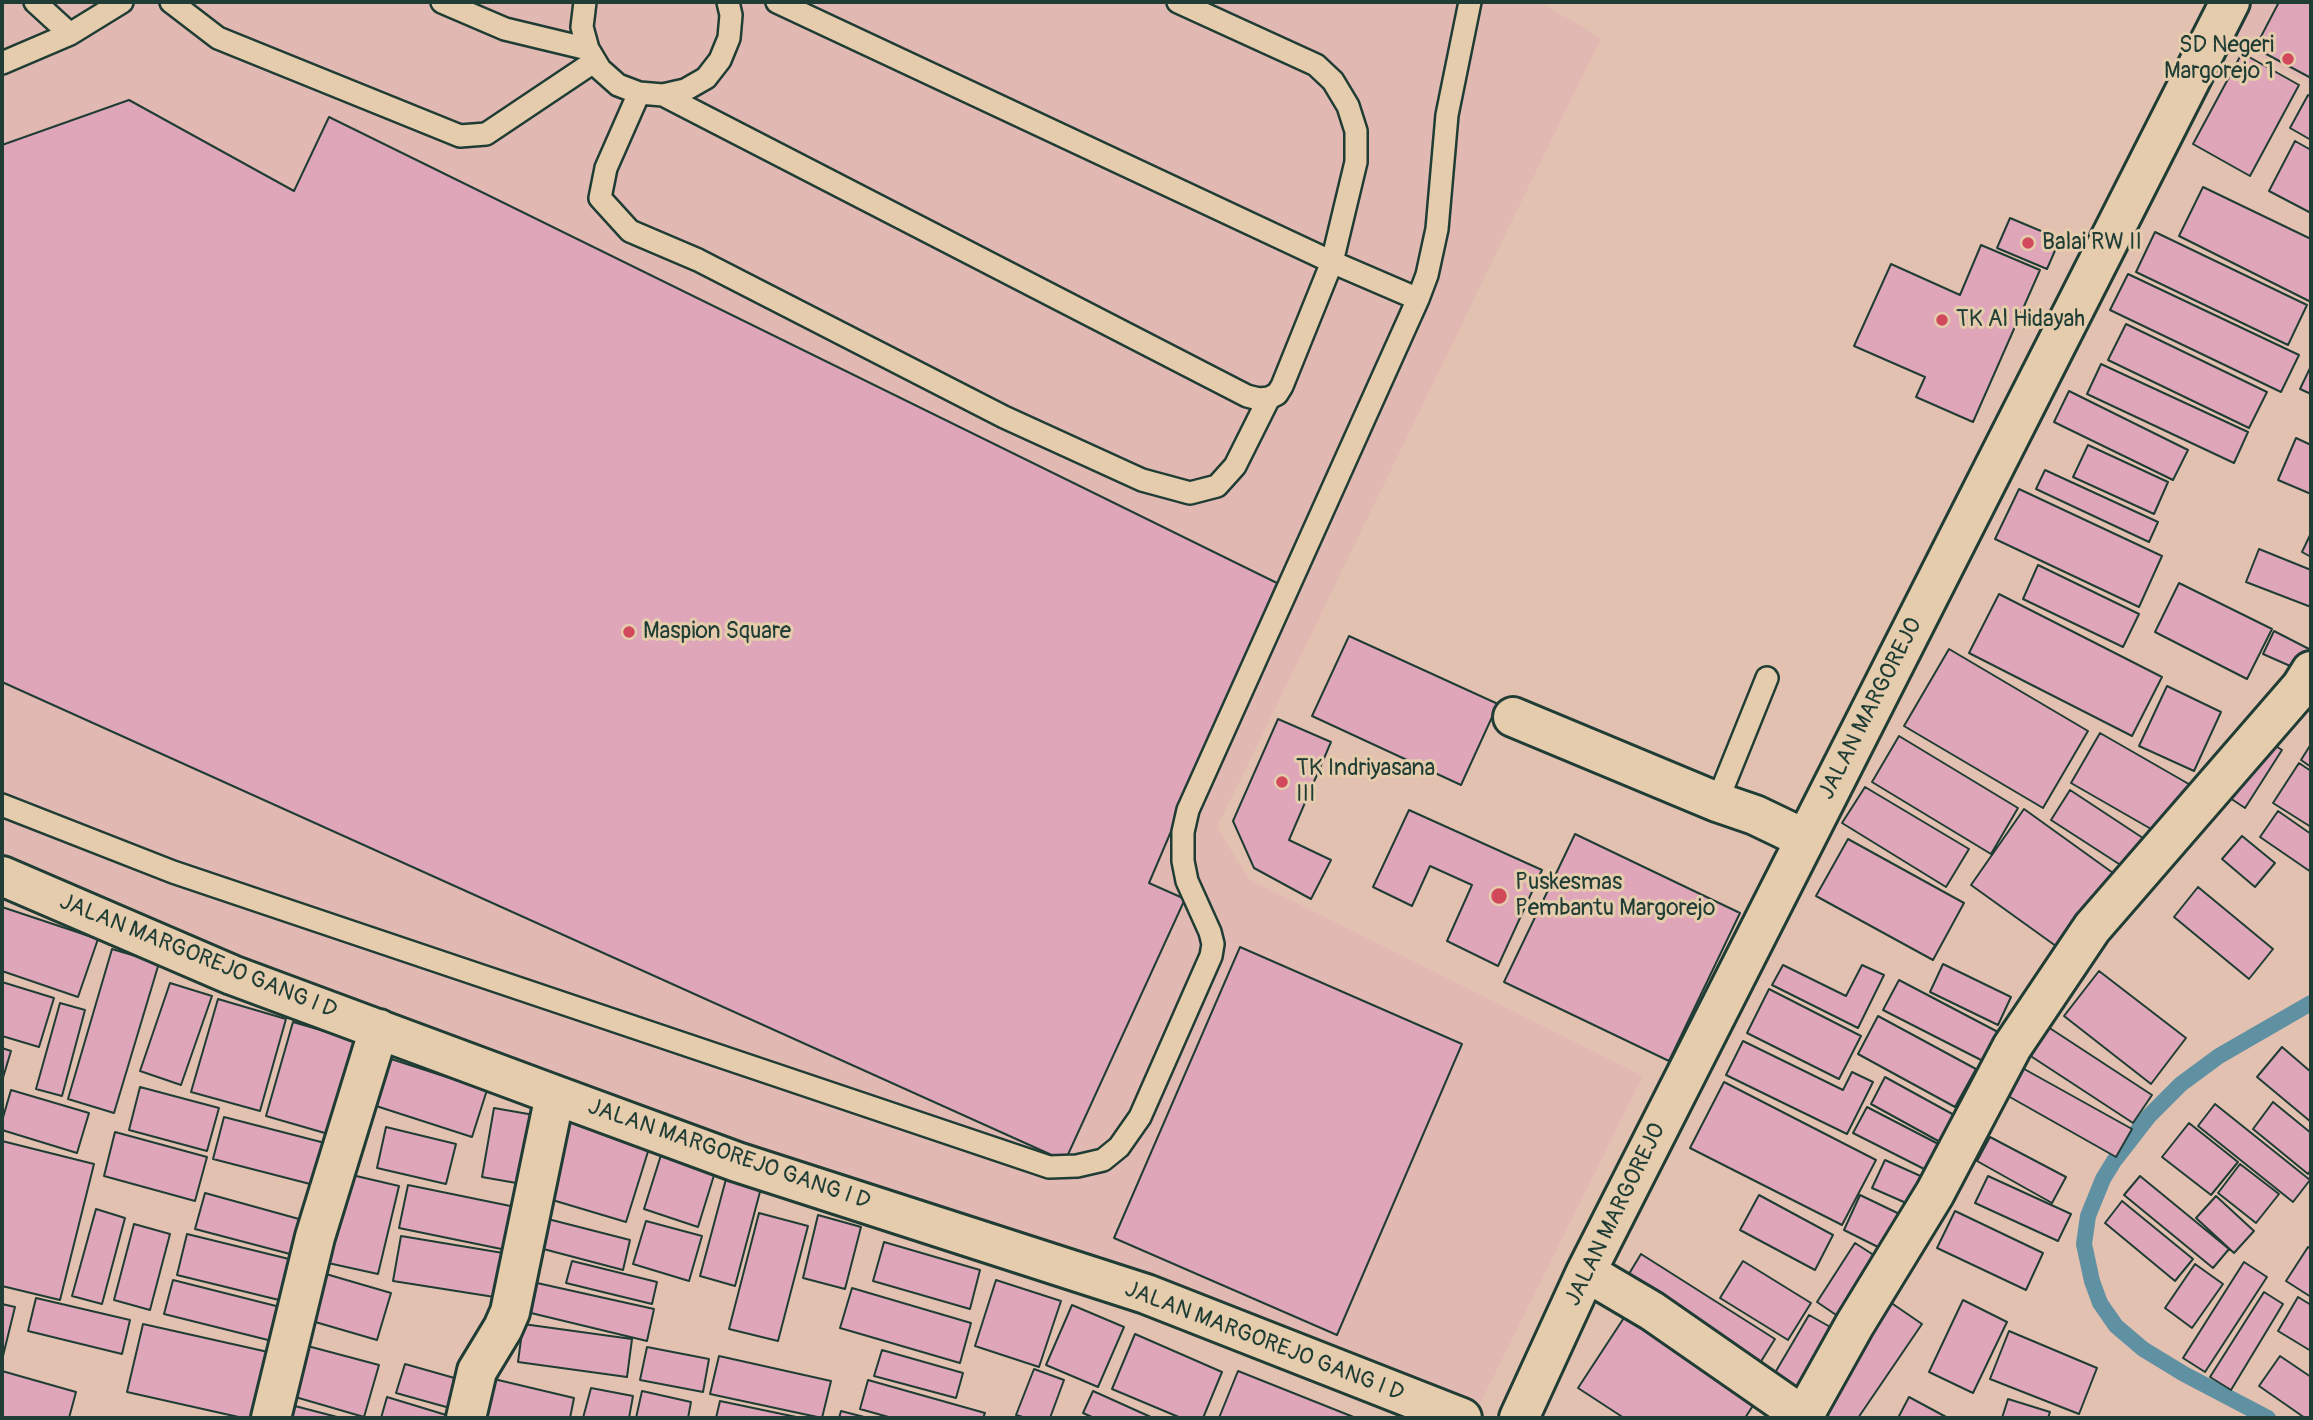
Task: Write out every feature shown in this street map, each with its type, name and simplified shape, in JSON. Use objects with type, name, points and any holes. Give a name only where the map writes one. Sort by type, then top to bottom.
[{"type":"street","name":"JALAN MARGOREJO","points":[[1519,1418],[1587,1272],[2230,2]]},
{"type":"street","points":[[1587,1272],[1652,1311],[1805,1417],[1855,1324],[1935,1193],[2012,1047],[2092,928],[2301,687],[2311,671]]},
{"type":"street","points":[[1513,717],[1717,802],[1755,815],[1805,839]]},
{"type":"street","name":"JALAN MARGOREJO GANG I D","points":[[2,876],[232,975],[555,1095],[737,1162],[1146,1294],[1462,1418]]},
{"type":"street","points":[[271,1418],[315,1237],[379,1029]]},
{"type":"street","points":[[466,1418],[477,1371],[503,1328],[509,1312],[555,1095]]},
{"type":"lane","points":[[35,2],[70,34]]},
{"type":"lane","points":[[2,63],[70,34],[122,2]]},
{"type":"lane","points":[[171,2],[218,38],[460,136],[486,134],[592,55]]},
{"type":"lane","points":[[442,2],[505,29],[592,55]]},
{"type":"lane","points":[[585,2],[582,27],[600,69],[618,85],[639,93],[663,95],[685,90],[706,78],[720,60],[729,38],[731,15],[728,2]]},
{"type":"lane","points":[[778,2],[1332,262],[1418,299]]},
{"type":"lane","points":[[663,95],[1247,396],[1269,398],[1277,394],[1282,386],[1332,262],[1356,162],[1356,131],[1348,106],[1333,81],[1315,65],[1178,2]]},
{"type":"lane","points":[[2,805],[173,872],[1049,1167],[1077,1166],[1103,1160],[1119,1147],[1140,1117],[1211,956],[1213,944],[1210,932],[1187,881],[1183,861],[1183,832],[1188,810],[1427,275],[1437,229],[1447,115],[1470,2]]},
{"type":"lane","points":[[639,93],[606,168],[600,198],[630,231],[698,260],[1004,417],[1142,480],[1190,493],[1217,486],[1236,466],[1269,398]]},
{"type":"lane","points":[[1717,802],[1767,678]]},
{"type":"shaded area","points":[[2,2],[1540,2],[1601,38],[1217,828],[1250,880],[1643,1076],[1473,1418],[1412,1418],[2,874]]},
{"type":"shaded area","name":"SD Negeri Margorejo 1","points":[[2245,2],[2311,2],[2311,84],[2225,38]]},
{"type":"building","name":"SD Negeri Margorejo 1","points":[[2279,2],[2311,2],[2311,78],[2255,48]]},
{"type":"building","points":[[2242,53],[2299,85],[2250,176],[2193,144]]},
{"type":"building","points":[[2308,95],[2311,97],[2311,140],[2290,128]]},
{"type":"building","name":"Maspion Square","points":[[129,100],[294,191],[329,117],[1277,583],[1149,883],[1185,899],[1065,1161],[2,682],[2,145]]},
{"type":"building","points":[[2295,141],[2311,150],[2311,213],[2269,191]]},
{"type":"building","points":[[2203,187],[2311,239],[2311,302],[2179,236]]},
{"type":"building","name":"Balai RW II","points":[[2010,218],[2060,239],[2047,269],[1997,248]]},
{"type":"building","points":[[2155,232],[2307,305],[2288,345],[2136,272]]},
{"type":"building","name":"TK Al Hidayah","points":[[1981,245],[2040,270],[1973,422],[1916,397],[1925,377],[1854,346],[1891,264],[1960,295]]},
{"type":"building","points":[[2128,274],[2299,355],[2281,392],[2110,310]]},
{"type":"building","points":[[2126,324],[2267,392],[2249,428],[2108,360]]},
{"type":"building","points":[[2101,364],[2248,432],[2234,463],[2087,394]]},
{"type":"building","points":[[2311,366],[2311,394],[2300,389]]},
{"type":"building","points":[[2069,391],[2188,450],[2173,480],[2054,422]]},
{"type":"building","points":[[2296,438],[2311,445],[2311,494],[2278,480]]},
{"type":"building","points":[[2088,445],[2168,482],[2154,514],[2073,477]]},
{"type":"building","points":[[2045,470],[2158,522],[2149,542],[2036,489]]},
{"type":"building","points":[[2019,489],[2162,556],[2139,607],[1995,539]]},
{"type":"building","points":[[2311,533],[2311,557],[2302,552]]},
{"type":"building","points":[[2259,549],[2311,570],[2311,607],[2246,582]]},
{"type":"building","points":[[2038,565],[2139,614],[2123,647],[2023,599]]},
{"type":"building","points":[[2179,583],[2272,629],[2247,679],[2155,632]]},
{"type":"building","points":[[1999,594],[2162,677],[2132,736],[1969,653]]},
{"type":"building","points":[[2274,631],[2311,650],[2311,665],[2306,673],[2263,654]]},
{"type":"building","points":[[1349,636],[1498,704],[1461,785],[1312,716]]},
{"type":"building","points":[[1949,649],[2088,731],[2043,808],[1904,726]]},
{"type":"building","points":[[2167,686],[2221,712],[2194,771],[2139,746]]},
{"type":"building","name":"TK Indriyasana III","points":[[1278,719],[1331,742],[1289,840],[1331,860],[1311,899],[1254,868],[1233,821]]},
{"type":"building","points":[[2100,733],[2194,787],[2165,837],[2071,783]]},
{"type":"building","points":[[1899,736],[2018,808],[1991,854],[1872,782]]},
{"type":"building","points":[[2263,738],[2282,750],[2245,808],[2227,796]]},
{"type":"building","points":[[2311,744],[2311,767],[2301,760]]},
{"type":"building","points":[[2299,763],[2311,771],[2311,827],[2273,803]]},
{"type":"building","points":[[1865,787],[1969,849],[1946,887],[1842,823]]},
{"type":"building","points":[[2070,790],[2155,846],[2136,875],[2051,820]]},
{"type":"building","points":[[2024,809],[2120,878],[2067,954],[1971,885]]},
{"type":"building","name":"Puskesmas Pembantu Margorejo","points":[[1409,810],[1542,870],[1498,966],[1447,941],[1472,885],[1430,866],[1412,906],[1373,887]]},
{"type":"building","points":[[2278,811],[2311,834],[2311,872],[2260,837]]},
{"type":"building","points":[[1575,834],[1740,913],[1669,1061],[1504,982]]},
{"type":"building","points":[[2242,836],[2275,863],[2255,887],[2222,859]]},
{"type":"building","points":[[1848,839],[1964,903],[1933,960],[1816,896]]},
{"type":"building","points":[[2198,887],[2273,949],[2249,979],[2174,917]]},
{"type":"building","points":[[2,907],[98,939],[78,997],[2,971]]},
{"type":"building","points":[[1240,947],[1462,1044],[1337,1335],[1114,1238]]},
{"type":"building","points":[[112,949],[159,963],[114,1113],[68,1099]]},
{"type":"building","points":[[1943,964],[2011,997],[1998,1025],[1930,992]]},
{"type":"building","points":[[1783,965],[1846,996],[1862,965],[1884,975],[1858,1028],[1772,985]]},
{"type":"building","points":[[2099,971],[2186,1038],[2151,1084],[2064,1016]]},
{"type":"building","points":[[1899,980],[1998,1032],[1983,1061],[1883,1010]]},
{"type":"building","points":[[2,982],[54,998],[39,1047],[2,1036]]},
{"type":"building","points":[[170,983],[212,996],[181,1085],[140,1071]]},
{"type":"building","points":[[1769,989],[1861,1036],[1839,1079],[1747,1033]]},
{"type":"building","points":[[218,999],[286,1019],[260,1111],[191,1092]]},
{"type":"building","points":[[60,1003],[85,1010],[62,1096],[36,1089]]},
{"type":"building","points":[[1878,1016],[1976,1069],[1955,1107],[1858,1054]]},
{"type":"building","points":[[293,1022],[369,1044],[342,1138],[266,1116]]},
{"type":"building","points":[[2045,1025],[2152,1095],[2133,1123],[2026,1053]]},
{"type":"building","points":[[1743,1041],[1843,1090],[1852,1072],[1873,1082],[1847,1134],[1726,1075]]},
{"type":"building","points":[[2282,1047],[2311,1072],[2311,1122],[2257,1077]]},
{"type":"building","points":[[2,1048],[11,1051],[2,1081]]},
{"type":"building","points":[[388,1058],[487,1090],[472,1137],[373,1105]]},
{"type":"building","points":[[2017,1065],[2132,1129],[2116,1157],[2001,1092]]},
{"type":"building","points":[[1885,1077],[1965,1121],[1951,1148],[1871,1104]]},
{"type":"building","points":[[1724,1082],[1876,1160],[1842,1225],[1690,1148]]},
{"type":"building","points":[[140,1087],[219,1108],[207,1151],[129,1130]]},
{"type":"building","points":[[11,1090],[89,1113],[77,1153],[2,1130]]},
{"type":"building","points":[[2273,1102],[2311,1133],[2311,1170],[2308,1174],[2253,1129]]},
{"type":"building","points":[[2215,1104],[2310,1180],[2293,1202],[2198,1126]]},
{"type":"building","points":[[1867,1107],[1948,1149],[1936,1175],[1853,1133]]},
{"type":"building","points":[[494,1108],[534,1115],[522,1184],[482,1177]]},
{"type":"building","points":[[564,1116],[651,1142],[626,1222],[539,1196]]},
{"type":"building","points":[[224,1117],[325,1143],[314,1185],[213,1159]]},
{"type":"building","points":[[2189,1123],[2238,1162],[2211,1195],[2162,1157]]},
{"type":"building","points":[[386,1127],[456,1144],[446,1184],[377,1168]]},
{"type":"building","points":[[115,1132],[207,1157],[195,1201],[104,1176]]},
{"type":"building","points":[[1990,1137],[2066,1177],[2052,1203],[1977,1161]]},
{"type":"building","points":[[2,1141],[94,1164],[60,1300],[2,1286]]},
{"type":"building","points":[[661,1155],[715,1172],[698,1227],[644,1209]]},
{"type":"building","points":[[1885,1160],[1936,1183],[1922,1210],[1872,1188]]},
{"type":"building","points":[[2240,1164],[2279,1194],[2256,1223],[2218,1193]]},
{"type":"building","points":[[339,1172],[399,1186],[378,1274],[319,1261]]},
{"type":"building","points":[[1988,1176],[2071,1214],[2058,1241],[1975,1203]]},
{"type":"building","points":[[2140,1176],[2229,1249],[2213,1268],[2124,1195]]},
{"type":"building","points":[[726,1179],[761,1188],[735,1286],[700,1276]]},
{"type":"building","points":[[408,1185],[525,1209],[516,1252],[399,1228]]},
{"type":"building","points":[[205,1193],[299,1219],[290,1254],[195,1229]]},
{"type":"building","points":[[1759,1195],[1833,1235],[1815,1270],[1740,1230]]},
{"type":"building","points":[[1860,1195],[1912,1220],[1894,1255],[1844,1230]]},
{"type":"building","points":[[2216,1196],[2254,1231],[2234,1253],[2196,1218]]},
{"type":"building","points":[[2122,1201],[2193,1259],[2175,1281],[2105,1223]]},
{"type":"building","points":[[96,1209],[125,1218],[102,1304],[72,1296]]},
{"type":"building","points":[[1955,1211],[2043,1253],[2026,1290],[1937,1248]]},
{"type":"building","points":[[759,1213],[808,1226],[778,1341],[729,1329]]},
{"type":"building","points":[[818,1215],[861,1227],[845,1289],[803,1278]]},
{"type":"building","points":[[540,1217],[630,1240],[623,1270],[532,1246]]},
{"type":"building","points":[[646,1221],[702,1236],[689,1281],[633,1264]]},
{"type":"building","points":[[134,1224],[170,1234],[150,1310],[114,1300]]},
{"type":"building","points":[[187,1234],[289,1259],[279,1300],[177,1275]]},
{"type":"building","points":[[401,1236],[515,1255],[507,1299],[393,1281]]},
{"type":"building","points":[[884,1242],[980,1270],[970,1309],[873,1281]]},
{"type":"building","points":[[1855,1243],[1886,1263],[1848,1323],[1817,1302]]},
{"type":"building","points":[[2308,1247],[2311,1249],[2311,1297],[2286,1281]]},
{"type":"building","points":[[1641,1254],[1775,1339],[1755,1371],[1621,1287]]},
{"type":"building","points":[[572,1261],[657,1282],[652,1304],[566,1283]]},
{"type":"building","points":[[1743,1261],[1811,1303],[1788,1340],[1720,1298]]},
{"type":"building","points":[[2244,1262],[2267,1277],[2205,1372],[2183,1358]]},
{"type":"building","points":[[2195,1264],[2223,1284],[2192,1328],[2165,1308]]},
{"type":"building","points":[[319,1272],[391,1293],[377,1340],[305,1319]]},
{"type":"building","points":[[173,1280],[284,1308],[276,1342],[164,1314]]},
{"type":"building","points":[[996,1280],[1061,1301],[1039,1367],[975,1346]]},
{"type":"building","points":[[537,1283],[654,1309],[647,1341],[531,1313]]},
{"type":"building","points":[[852,1288],[971,1323],[960,1363],[840,1328]]},
{"type":"building","points":[[2264,1292],[2283,1304],[2231,1390],[2210,1377]]},
{"type":"building","points":[[2298,1297],[2311,1305],[2311,1351],[2278,1331]]},
{"type":"building","points":[[36,1298],[130,1320],[122,1354],[28,1331]]},
{"type":"building","points":[[1887,1300],[1922,1324],[1858,1418],[1831,1418],[1815,1407]]},
{"type":"building","points":[[1963,1300],[2007,1322],[1973,1393],[1929,1372]]},
{"type":"building","points":[[2,1304],[15,1307],[2,1360]]},
{"type":"building","points":[[1633,1304],[1763,1390],[1745,1418],[1624,1418],[1578,1388]]},
{"type":"building","points":[[1072,1305],[1124,1327],[1098,1387],[1046,1365]]},
{"type":"building","points":[[1809,1315],[1848,1337],[1807,1405],[1769,1383]]},
{"type":"building","points":[[143,1324],[277,1354],[263,1418],[243,1418],[127,1392]]},
{"type":"building","points":[[523,1324],[632,1339],[627,1377],[518,1362]]},
{"type":"building","points":[[2009,1331],[2097,1368],[2079,1414],[1990,1379]]},
{"type":"building","points":[[1135,1334],[1222,1372],[1203,1418],[1181,1418],[1112,1389]]},
{"type":"building","points":[[300,1344],[379,1365],[364,1417],[285,1394]]},
{"type":"building","points":[[647,1347],[709,1359],[703,1392],[640,1380]]},
{"type":"building","points":[[882,1350],[963,1373],[956,1398],[874,1376]]},
{"type":"building","points":[[719,1356],[831,1381],[822,1418],[710,1394]]},
{"type":"building","points":[[2280,1356],[2311,1377],[2311,1418],[2305,1418],[2259,1386]]},
{"type":"building","points":[[405,1364],[465,1381],[457,1410],[396,1393]]},
{"type":"building","points":[[1034,1369],[1064,1380],[1050,1418],[1026,1418],[1016,1415]]},
{"type":"building","points":[[2,1371],[76,1392],[69,1418],[2,1418]]},
{"type":"building","points":[[1238,1371],[1356,1418],[1219,1418]]},
{"type":"building","points":[[477,1375],[574,1398],[570,1418],[472,1418]]},
{"type":"building","points":[[868,1380],[985,1413],[983,1418],[892,1418],[860,1409]]},
{"type":"building","points":[[591,1388],[633,1396],[629,1418],[583,1418]]},
{"type":"building","points":[[642,1391],[691,1402],[688,1418],[636,1418]]},
{"type":"building","points":[[1093,1391],[1153,1418],[1094,1418],[1083,1413]]},
{"type":"building","points":[[387,1397],[456,1418],[381,1418]]},
{"type":"building","points":[[1909,1397],[1948,1418],[1898,1418]]},
{"type":"building","points":[[2008,1399],[2050,1412],[2048,1418],[2002,1418]]},
{"type":"building","points":[[720,1401],[801,1418],[716,1418]]},
{"type":"building","points":[[295,1406],[341,1418],[292,1418]]},
{"type":"building","points":[[841,1411],[868,1418],[839,1418]]},
{"type":"waterway","points":[[2268,1418],[2184,1374],[2143,1349],[2116,1326],[2100,1303],[2084,1244],[2088,1216],[2103,1179],[2149,1116],[2181,1084],[2219,1056],[2311,1003]]},
{"type":"place","name":"SD Negeri Margorejo 1","points":[[2288,59]]},
{"type":"place","name":"Balai RW II","points":[[2028,243]]},
{"type":"place","name":"TK Al Hidayah","points":[[1942,320]]},
{"type":"place","name":"Maspion Square","points":[[629,632]]},
{"type":"place","name":"TK Indriyasana III","points":[[1282,782]]},
{"type":"place","name":"Puskesmas Pembantu Margorejo","points":[[1499,896]]}]
